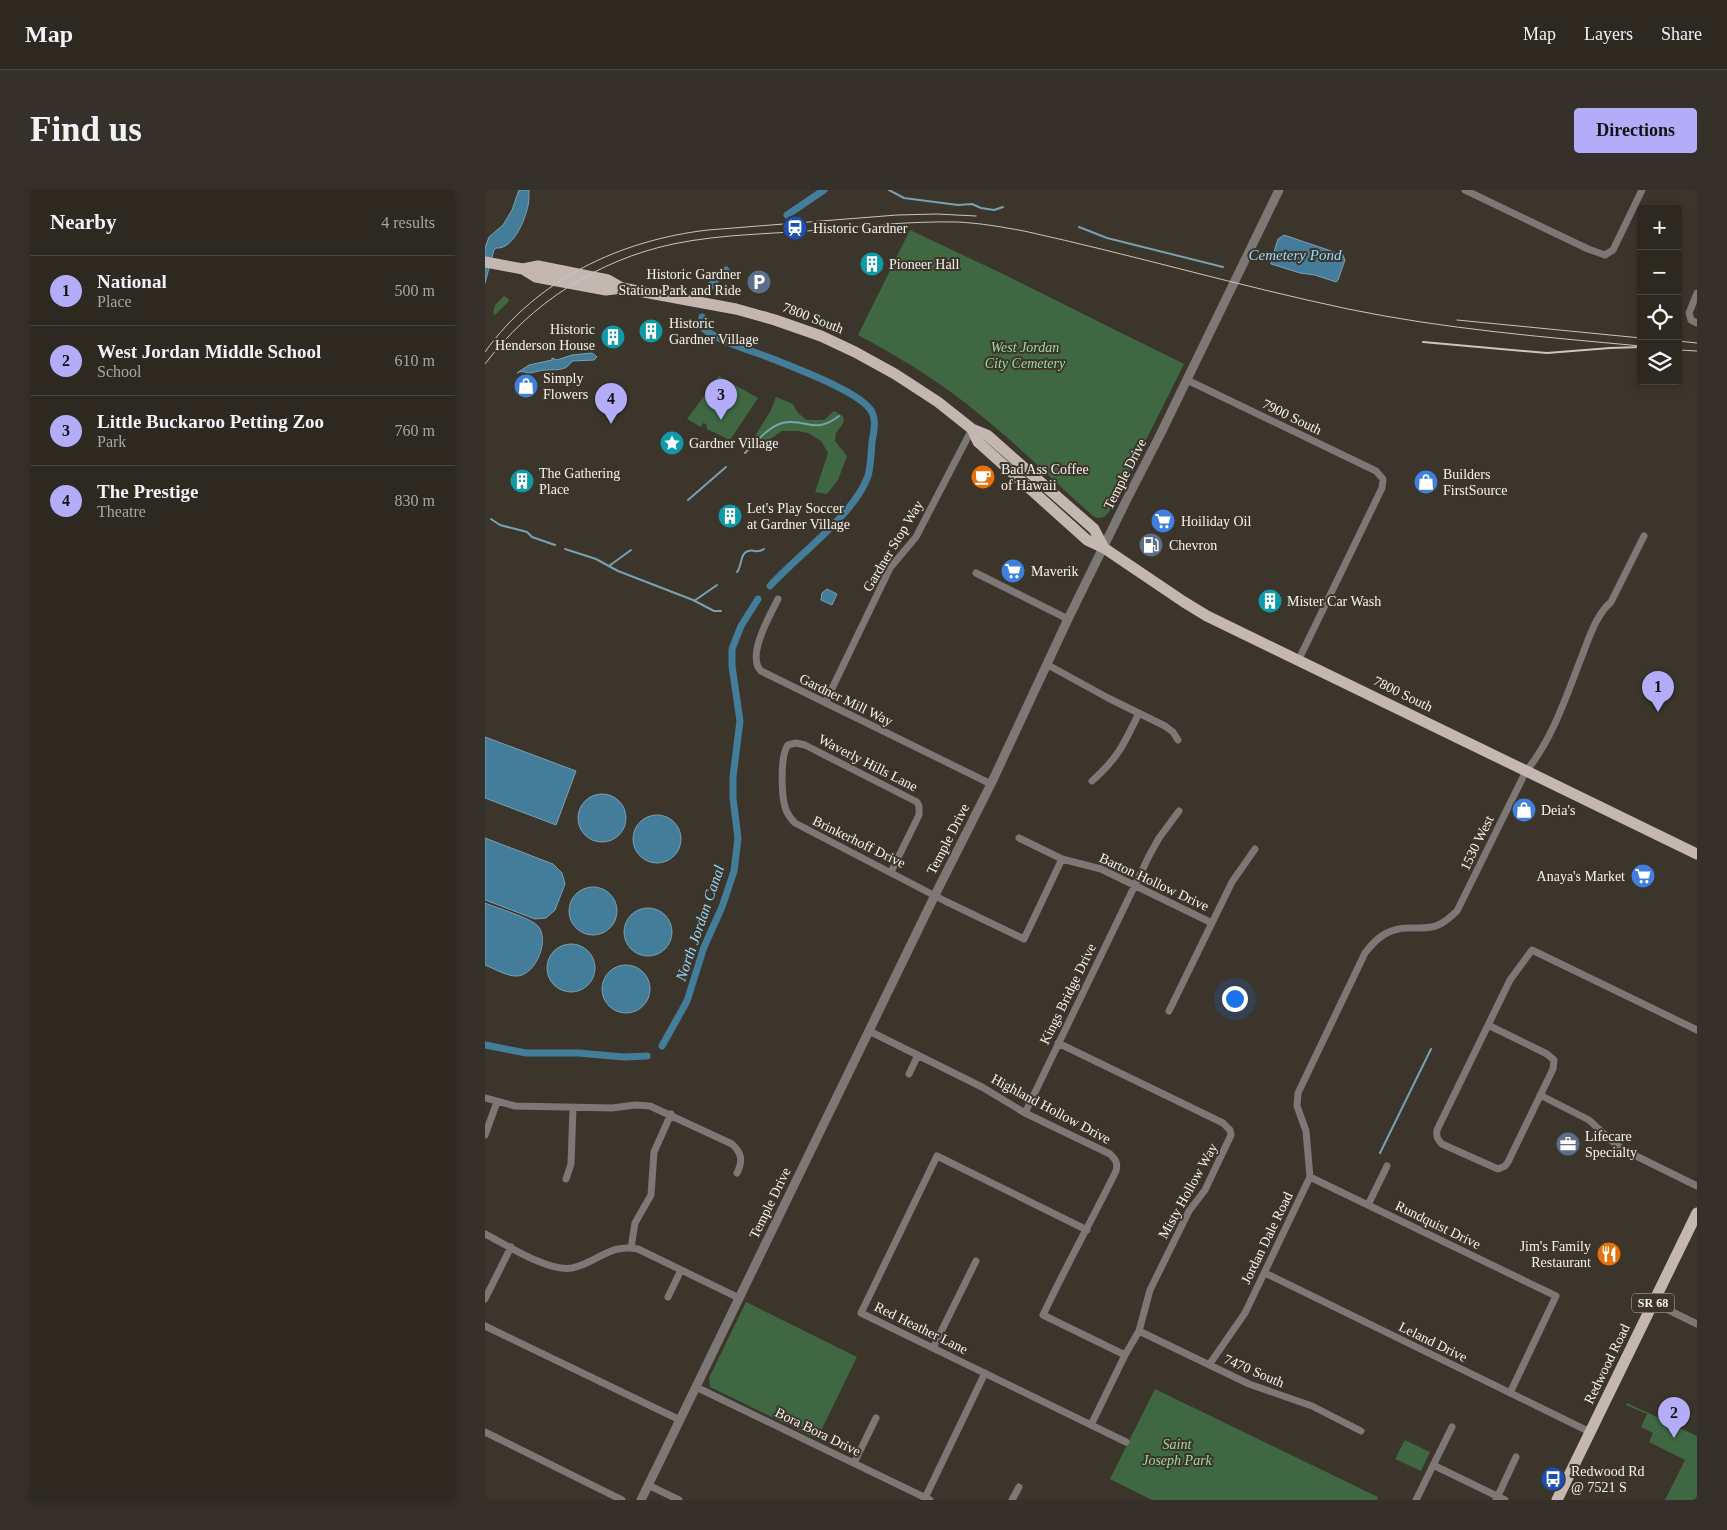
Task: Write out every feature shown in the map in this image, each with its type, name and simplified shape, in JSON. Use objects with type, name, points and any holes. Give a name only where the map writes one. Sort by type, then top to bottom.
[{"type":"main road","name":"7800 South","points":[[485,262],[523,269],[537,266],[608,280],[621,288],[736,309],[821,336],[855,352],[895,374],[938,402],[972,429],[987,435],[1094,529],[1104,548],[1184,602],[1298,661],[1697,854]]},
{"type":"main road","name":"Redwood Road","points":[[1557,1500],[1697,1213]]},
{"type":"street","name":"Temple Drive","points":[[641,1500],[935,894],[991,784],[1068,619],[1279,190]]},
{"type":"street","points":[[1465,190],[1598,254],[1609,254],[1613,250],[1643,190]]},
{"type":"street","points":[[1697,293],[1690,308],[1689,318],[1697,323]]},
{"type":"street","name":"7900 South","points":[[1187,380],[1376,472],[1383,479],[1382,488],[1298,661]]},
{"type":"street","name":"Gardner Stop Way","points":[[825,703],[891,568],[916,537],[972,429]]},
{"type":"street","name":"1530 West","points":[[1310,1177],[1306,1131],[1298,1112],[1297,1100],[1301,1085],[1365,954],[1373,942],[1385,933],[1397,928],[1437,926],[1448,920],[1457,911],[1526,771],[1541,752],[1565,700],[1590,636],[1603,609],[1611,602],[1644,536]]},
{"type":"street","points":[[976,573],[1068,619]]},
{"type":"street","name":"Gardner Mill Way","points":[[778,599],[762,632],[755,659],[756,666],[764,674],[991,784]]},
{"type":"street","points":[[1048,665],[1165,726],[1173,732],[1178,740]]},
{"type":"street","points":[[1092,781],[1113,761],[1139,713]]},
{"type":"street","name":"Waverly Hills Lane","points":[[791,743],[805,745],[917,802],[919,815],[891,872]]},
{"type":"street","name":"Brinkerhoff Drive","points":[[791,743],[785,748],[783,756],[782,795],[784,806],[789,816],[804,829],[935,894]]},
{"type":"street","name":"Kings Bridge Drive","points":[[1025,1112],[1134,886],[1159,838],[1179,811]]},
{"type":"street","name":"Barton Hollow Drive","points":[[1019,838],[1062,860],[1101,869],[1212,924]]},
{"type":"street","points":[[1169,1011],[1232,882],[1255,849]]},
{"type":"street","points":[[935,894],[1023,939],[1062,860]]},
{"type":"street","points":[[1488,1025],[1547,1054],[1554,1060],[1553,1069],[1508,1162],[1502,1169],[1494,1168],[1442,1144],[1437,1137],[1437,1130],[1488,1025],[1510,980],[1532,950],[1697,1030]]},
{"type":"street","name":"Highland Hollow Drive","points":[[869,1031],[1110,1154],[1117,1162],[1116,1171],[1043,1315],[1125,1355]]},
{"type":"street","name":"Misty Hollow Way","points":[[1058,1043],[1223,1123],[1230,1130],[1231,1135],[1205,1190],[1189,1211],[1150,1290],[1139,1331]]},
{"type":"street","points":[[909,1074],[918,1055]]},
{"type":"street","points":[[1540,1095],[1589,1120],[1624,1150],[1697,1186]]},
{"type":"street","points":[[485,1098],[515,1106],[612,1108],[642,1104],[659,1108],[732,1144],[739,1150],[741,1158],[737,1173]]},
{"type":"street","points":[[485,1135],[497,1102]]},
{"type":"street","points":[[566,1179],[571,1164],[573,1108]]},
{"type":"street","points":[[631,1248],[635,1223],[651,1194],[654,1152],[671,1114]]},
{"type":"street","name":"Red Heather Lane","points":[[1087,1230],[937,1156],[861,1313],[1127,1442]]},
{"type":"street","points":[[1368,1205],[1387,1166]]},
{"type":"street","name":"Rundquist Drive","points":[[1310,1177],[1556,1296],[1510,1393]]},
{"type":"street","name":"Jordan Dale Road","points":[[1209,1365],[1238,1325],[1265,1273],[1310,1177]]},
{"type":"street","points":[[485,1234],[547,1265],[560,1268],[580,1265],[613,1250],[631,1248],[647,1253],[739,1298]]},
{"type":"street","points":[[485,1299],[511,1247]]},
{"type":"street","points":[[933,1348],[976,1261]]},
{"type":"street","points":[[668,1296],[681,1270]]},
{"type":"street","name":"Leland Drive","points":[[1265,1273],[1590,1432]]},
{"type":"street","points":[[1653,1303],[1697,1324]]},
{"type":"street","points":[[485,1326],[680,1420]]},
{"type":"street","points":[[1091,1425],[1125,1355],[1139,1331]]},
{"type":"street","name":"7470 South","points":[[1139,1331],[1261,1389],[1312,1406],[1361,1431]]},
{"type":"street","points":[[926,1499],[985,1373]]},
{"type":"street","name":"Bora Bora Drive","points":[[696,1387],[926,1499]]},
{"type":"street","points":[[854,1463],[876,1418]]},
{"type":"street","points":[[1416,1500],[1452,1426]]},
{"type":"street","points":[[485,1432],[621,1500]]},
{"type":"street","points":[[1496,1498],[1517,1457]]},
{"type":"street","points":[[1433,1465],[1496,1498],[1505,1500]]},
{"type":"street","points":[[648,1485],[679,1500]]},
{"type":"street","points":[[1012,1500],[1019,1487]]},
{"type":"green space","name":"West Jordan City Cemetery","points":[[910,230],[1184,364],[1128,476],[1126,476],[1109,512],[1104,517],[1098,518],[1093,516],[998,429],[939,383],[858,335]]},
{"type":"green space","points":[[504,296],[509,301],[495,315],[493,313],[495,305]]},
{"type":"green space","points":[[719,376],[758,398],[730,440],[707,429],[706,424],[703,423],[701,427],[687,419]]},
{"type":"green space","points":[[776,397],[793,404],[798,413],[807,420],[824,420],[834,411],[843,416],[844,422],[836,433],[835,441],[847,456],[838,480],[827,494],[815,492],[828,453],[821,441],[808,433],[782,431],[754,450],[747,449],[771,410]]},
{"type":"green space","points":[[746,1302],[857,1357],[817,1439],[710,1387],[709,1378]]},
{"type":"green space","name":"Saint Joseph Park","points":[[1155,1389],[1378,1497],[1377,1500],[1152,1500],[1110,1479]]},
{"type":"green space","points":[[1627,1403],[1697,1436],[1697,1500],[1665,1500],[1685,1460],[1649,1442],[1653,1433],[1641,1427],[1647,1414],[1626,1405]]},
{"type":"green space","points":[[1405,1440],[1430,1452],[1421,1471],[1395,1459]]},
{"type":"water","points":[[519,190],[529,190],[524,219],[513,239],[508,244],[494,250],[485,283],[485,248],[489,237],[503,225],[512,210]]},
{"type":"water","name":"Cemetery Pond","points":[[1284,235],[1343,255],[1345,260],[1338,280],[1336,282],[1271,264],[1278,239]]},
{"type":"water","points":[[592,353],[597,357],[594,360],[572,361],[567,367],[557,370],[517,373],[529,365],[552,360],[552,358],[557,360],[572,355]]},
{"type":"water","points":[[827,589],[837,594],[832,605],[821,600],[822,593]]},
{"type":"water","points":[[485,737],[576,771],[556,825],[485,798]]},
{"type":"water","points":[[602,794],[611,796],[619,801],[624,809],[626,818],[624,827],[619,835],[611,840],[602,842],[593,840],[585,835],[580,827],[578,818],[580,809],[585,801],[593,796]]},
{"type":"water","points":[[657,815],[666,817],[674,822],[679,830],[681,839],[679,848],[674,856],[666,861],[657,863],[648,861],[640,856],[635,848],[633,839],[635,830],[640,822],[648,817]]},
{"type":"water","points":[[485,838],[553,864],[562,873],[565,884],[555,910],[546,918],[535,919],[485,900]]},
{"type":"water","points":[[593,887],[602,889],[610,894],[615,902],[617,911],[615,920],[610,928],[602,933],[593,935],[584,933],[576,928],[571,920],[569,911],[571,902],[576,894],[584,889]]},
{"type":"water","points":[[485,903],[538,926],[541,932],[542,947],[535,963],[525,974],[518,976],[510,975],[485,965]]},
{"type":"water","points":[[648,908],[657,910],[665,915],[670,923],[672,932],[670,941],[665,949],[657,954],[648,956],[639,954],[631,949],[626,941],[624,932],[626,923],[631,915],[639,910]]},
{"type":"water","points":[[571,944],[580,946],[588,951],[593,959],[595,968],[593,977],[588,985],[580,990],[571,992],[562,990],[554,985],[549,977],[547,968],[549,959],[554,951],[562,946]]},
{"type":"water","points":[[626,965],[635,967],[643,972],[648,980],[650,989],[648,998],[643,1006],[635,1011],[626,1013],[617,1011],[609,1006],[604,998],[602,989],[604,980],[609,972],[617,967]]},
{"type":"waterway","name":"North Jordan Canal","points":[[787,215],[824,190]]},
{"type":"waterway","points":[[889,190],[904,198],[958,205],[972,204],[994,210],[1003,207]]},
{"type":"waterway","points":[[1079,227],[1107,238],[1223,267]]},
{"type":"waterway","name":"North Jordan Canal","points":[[706,292],[726,270]]},
{"type":"waterway","name":"North Jordan Canal","points":[[702,317],[701,326],[715,336],[839,387],[863,402],[874,416],[870,468],[861,491],[825,534],[770,586]]},
{"type":"waterway","points":[[745,453],[762,436],[782,423],[797,422],[823,425],[839,416]]},
{"type":"waterway","points":[[688,500],[726,467]]},
{"type":"waterway","points":[[491,519],[500,525],[527,532],[532,537],[555,545]]},
{"type":"waterway","points":[[565,549],[596,559],[618,571],[693,600],[714,611],[721,611]]},
{"type":"waterway","points":[[737,572],[745,552],[764,549]]},
{"type":"waterway","points":[[609,566],[631,550]]},
{"type":"waterway","points":[[694,601],[717,585]]},
{"type":"waterway","name":"North Jordan Canal","points":[[662,1046],[687,1001],[704,947],[722,907],[734,871],[738,838],[733,798],[733,777],[740,721],[732,666],[732,649],[741,626],[758,599]]},
{"type":"waterway","name":"North Jordan Canal","points":[[485,1045],[526,1053],[578,1053],[624,1057],[647,1056]]},
{"type":"waterway","points":[[1380,1153],[1431,1049]]},
{"type":"tram line","points":[[485,352],[506,326],[555,284],[583,267],[644,243],[708,230],[897,215],[937,214],[976,216]]},
{"type":"tram line","points":[[485,364],[503,342],[545,303],[593,273],[645,251],[673,244],[728,236],[940,222],[974,223],[1024,231],[1267,290],[1384,316],[1494,332],[1637,346]]},
{"type":"tram line","points":[[1457,320],[1637,338]]},
{"type":"tram line","points":[[1682,341],[1697,343]]},
{"type":"tram line","points":[[1682,350],[1697,351]]},
{"type":"railway","points":[[1423,342],[1547,353],[1637,347]]},
{"type":"place","name":"Historic Gardner","points":[[795,228]]},
{"type":"place","name":"Pioneer Hall","points":[[872,264]]},
{"type":"place","name":"Historic Gardner Station Park and Ride","points":[[759,282]]},
{"type":"place","name":"Historic Gardner Village","points":[[651,331]]},
{"type":"place","name":"Historic Henderson House","points":[[613,337]]},
{"type":"place","name":"Simply Flowers","points":[[526,386]]},
{"type":"place","name":"Little Buckaroo Petting Zoo","points":[[721,420]]},
{"type":"place","name":"The Prestige","points":[[611,424]]},
{"type":"place","name":"Gardner Village","points":[[672,443]]},
{"type":"place","name":"Bad Ass Coffee of Hawaii","points":[[983,477]]},
{"type":"place","name":"The Gathering Place","points":[[522,481]]},
{"type":"place","name":"Builders FirstSource","points":[[1426,482]]},
{"type":"place","name":"Let's Play Soccer at Gardner Village","points":[[730,516]]},
{"type":"place","name":"Hoiliday Oil","points":[[1163,521]]},
{"type":"place","name":"Chevron","points":[[1151,545]]},
{"type":"place","name":"Maverik","points":[[1013,571]]},
{"type":"place","name":"Mister Car Wash","points":[[1270,601]]},
{"type":"place","name":"National","points":[[1658,712]]},
{"type":"place","name":"Deia's","points":[[1524,810]]},
{"type":"place","name":"Anaya's Market","points":[[1643,876]]},
{"type":"place","name":"Lifecare Specialty","points":[[1568,1144]]},
{"type":"place","name":"Jim's Family Restaurant","points":[[1609,1254]]},
{"type":"place","name":"West Jordan Middle School","points":[[1674,1438]]},
{"type":"place","name":"Redwood Rd @ 7521 S","points":[[1553,1479]]}]
